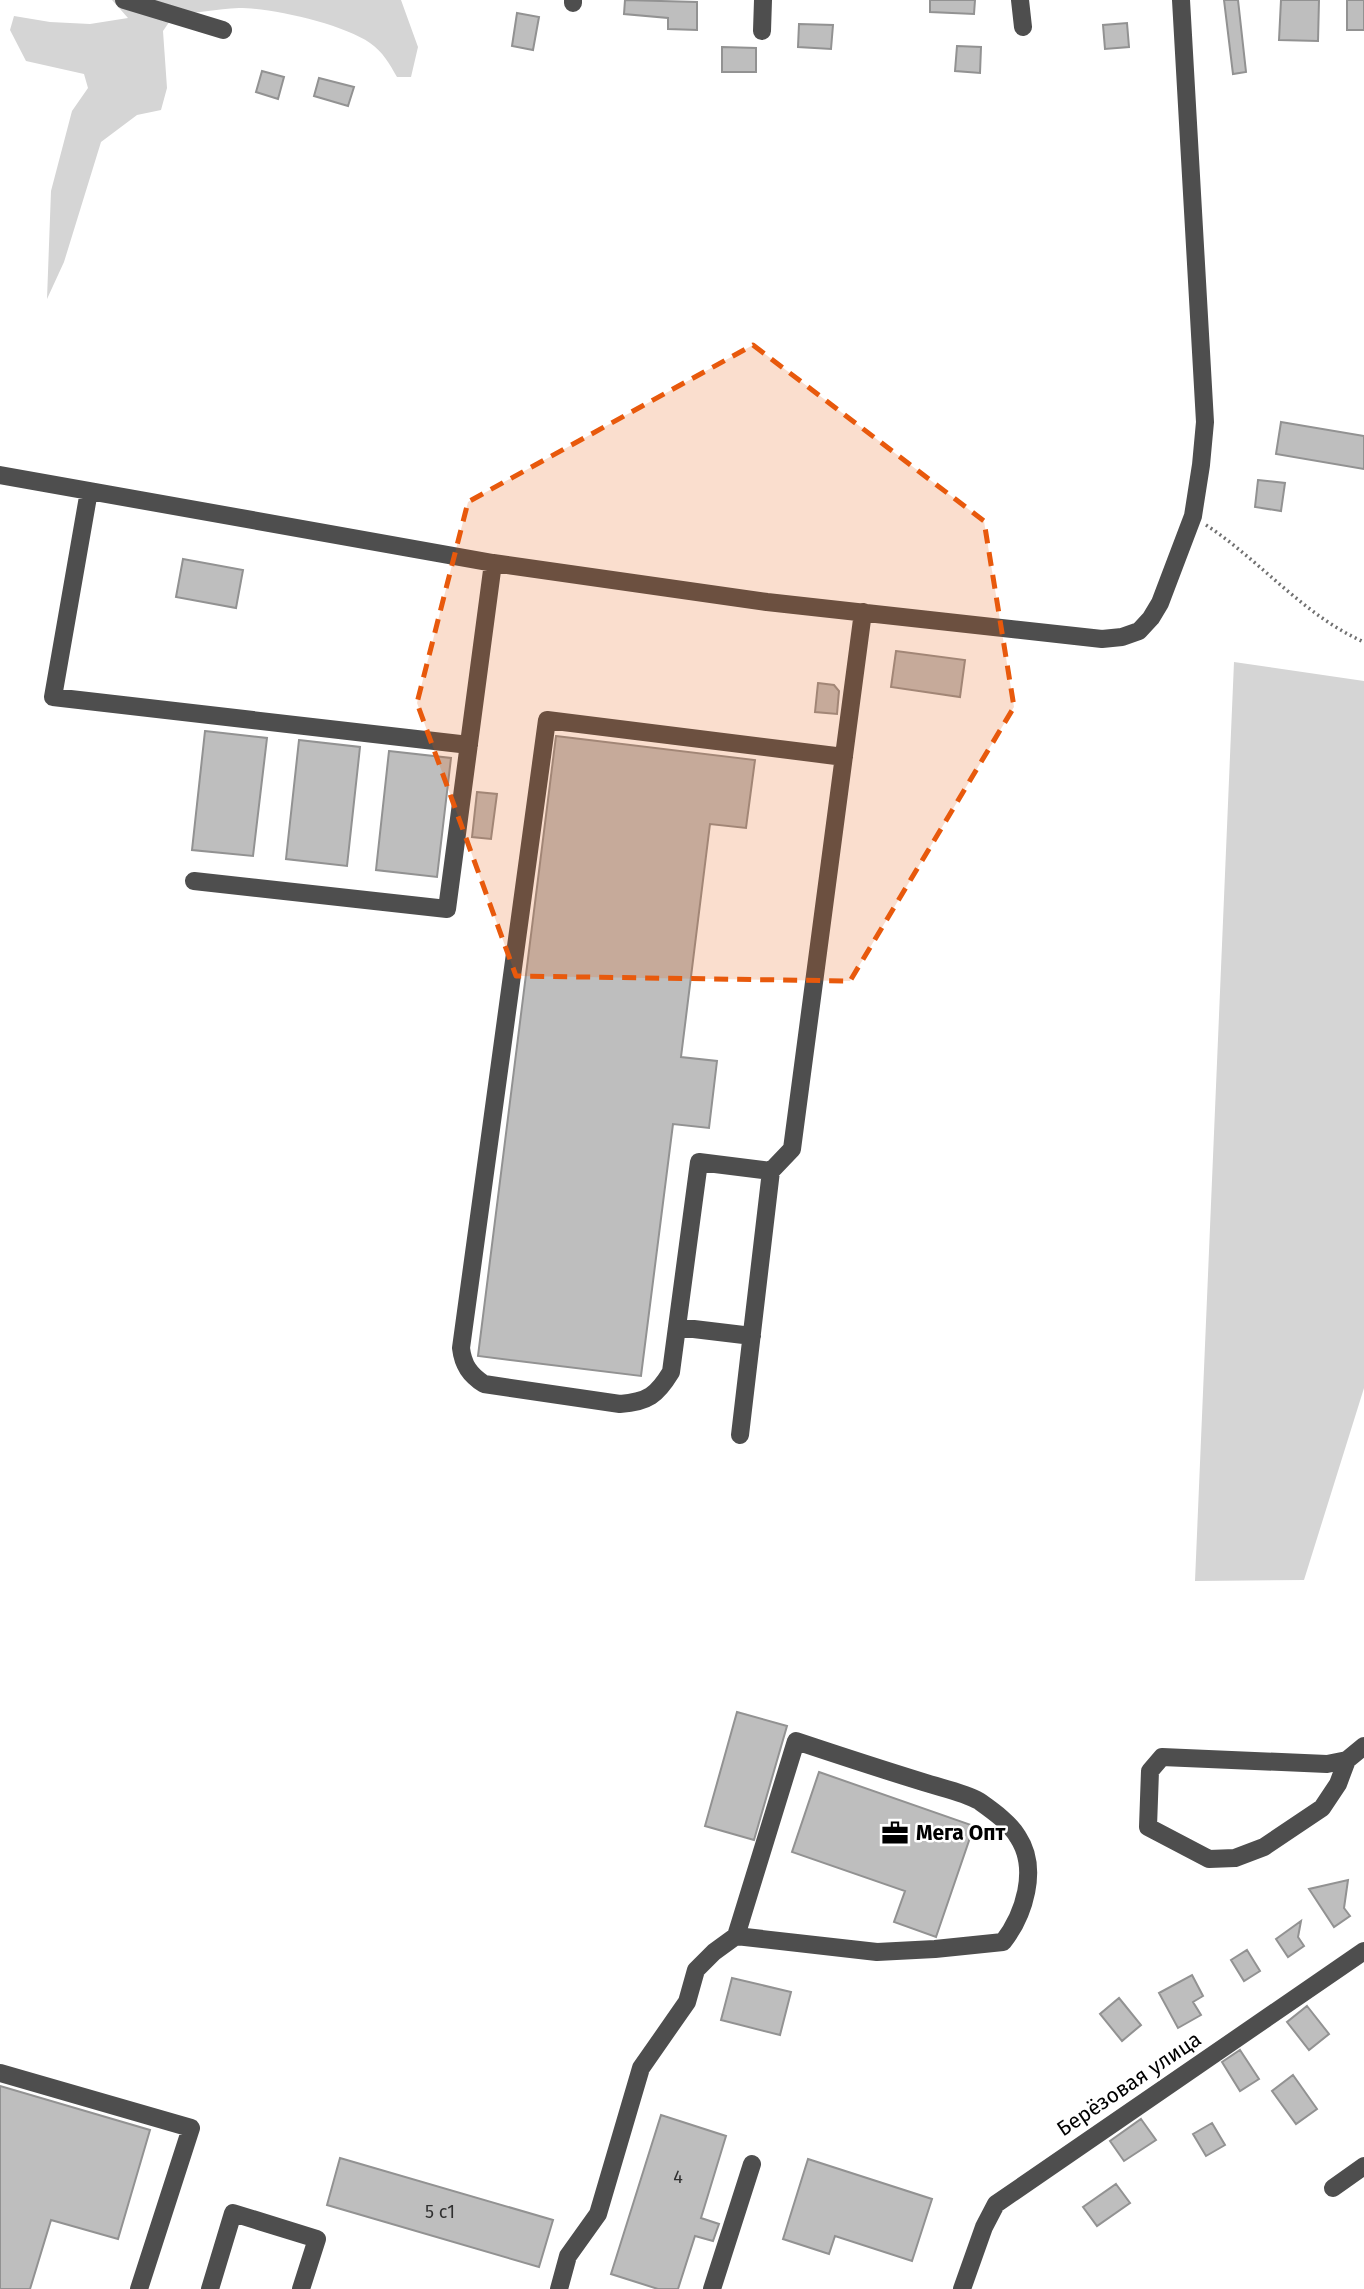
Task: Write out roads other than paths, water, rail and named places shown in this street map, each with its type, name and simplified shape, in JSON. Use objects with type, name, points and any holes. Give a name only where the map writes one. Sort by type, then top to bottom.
[{"type":"street","points":[[124,0],[223,30]]},
{"type":"street","points":[[762,31],[763,0]]},
{"type":"street","points":[[1020,0],[1023,27]]},
{"type":"street","points":[[0,475],[493,563],[767,602],[1102,639],[1122,637],[1139,631],[1156,610],[1193,516],[1205,422],[1197,241],[1181,0]]},
{"type":"street","points":[[89,491],[53,696],[469,745]]},
{"type":"street","points":[[194,881],[447,909],[493,563]]},
{"type":"street","points":[[740,1435],[771,1171],[792,1149],[863,612]]},
{"type":"street","points":[[771,1171],[699,1161],[671,1372],[651,1397],[637,1403],[620,1404],[484,1384],[474,1378],[462,1360],[461,1348],[547,720],[844,757]]},
{"type":"street","points":[[677,1327],[751,1336]]},
{"type":"street","points":[[559,2289],[568,2256],[598,2214],[641,2068],[687,2002],[696,1970],[713,1952],[736,1936],[796,1741],[976,1800],[1004,1820],[1019,1838],[1025,1853],[1028,1876],[1024,1905],[1015,1927],[1003,1942],[935,1950],[877,1952],[736,1936]]},
{"type":"street","points":[[1347,1760],[1338,1784],[1322,1808],[1264,1847],[1236,1858],[1209,1858],[1148,1827],[1150,1771],[1162,1757],[1328,1764],[1347,1760],[1364,1746]]},
{"type":"street","name":"Берёзовая улица","points":[[962,2289],[984,2227],[996,2204],[1364,1951]]},
{"type":"street","points":[[0,2073],[191,2128],[139,2289]]},
{"type":"street","points":[[712,2289],[752,2164]]},
{"type":"street","points":[[1333,2188],[1364,2166]]},
{"type":"street","points":[[210,2289],[233,2213],[317,2239],[300,2289]]},
{"type":"place","name":"Мега Опт","points":[[895,1833]]}]
